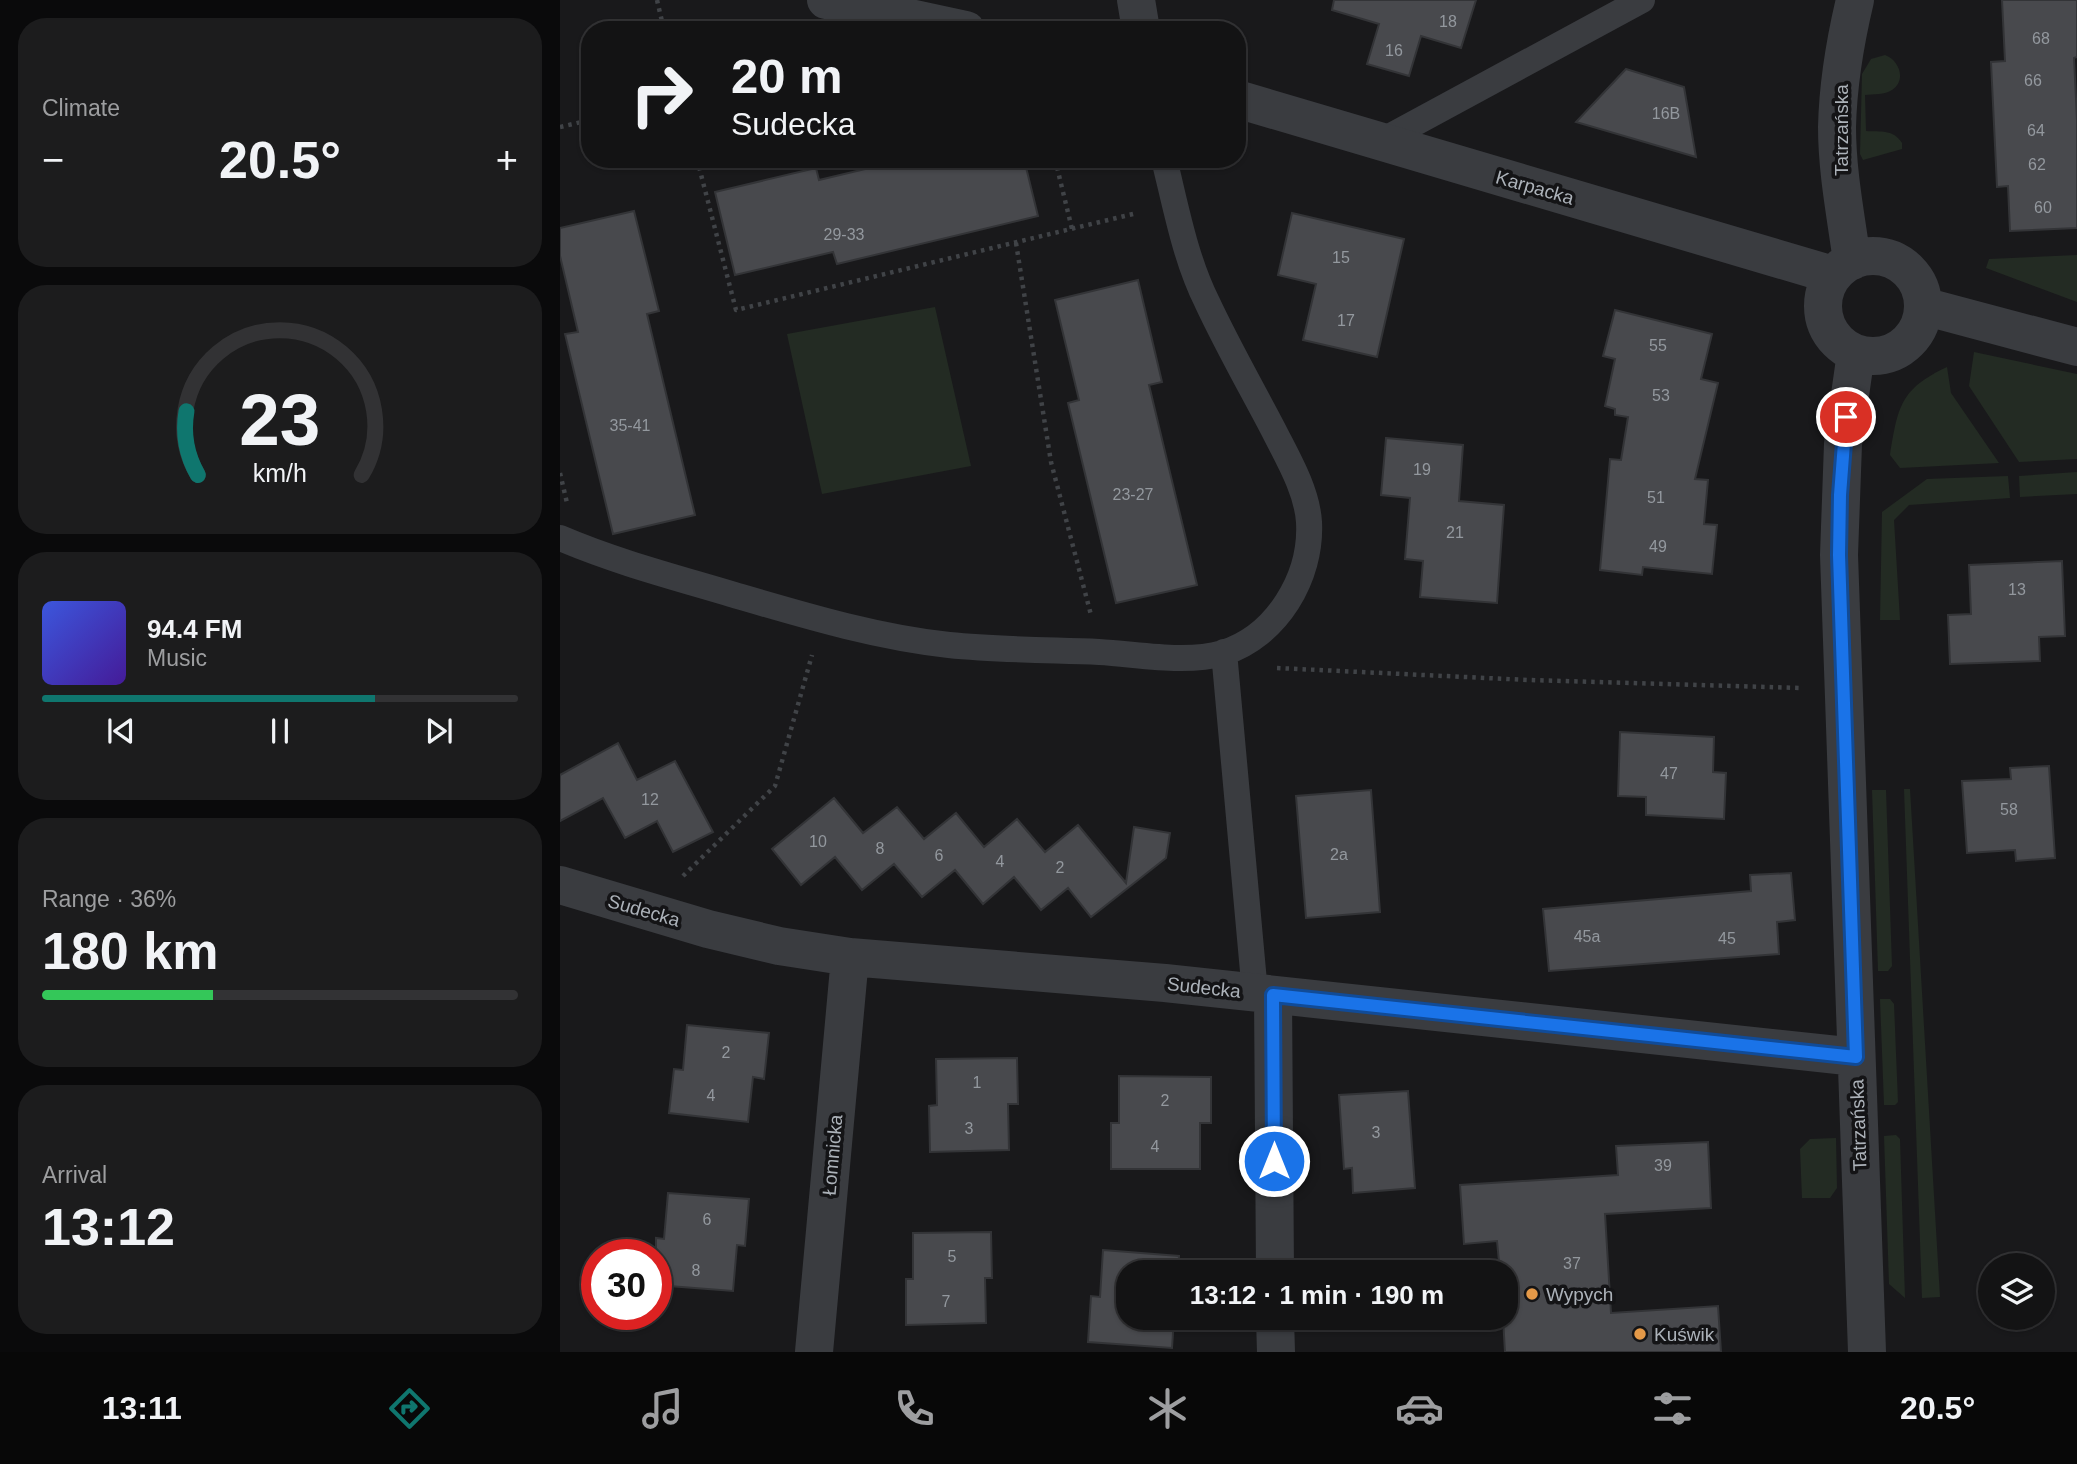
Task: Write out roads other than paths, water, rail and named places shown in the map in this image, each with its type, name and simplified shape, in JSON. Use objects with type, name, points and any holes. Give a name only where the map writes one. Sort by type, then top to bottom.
[{"type":"street","points":[[826,0],[924,21]]},
{"type":"street","points":[[1136,0],[1140,21]]},
{"type":"street","name":"Tatrzańska","points":[[1842,268],[1837,129],[1840,81],[1855,0]]},
{"type":"street","name":"Karpacka","points":[[1246,103],[1842,268]]},
{"type":"street","points":[[1880,256],[1893,260],[1915,279],[1923,306],[1921,322],[1913,336],[1902,347],[1888,354],[1871,356],[1842,345],[1831,334],[1823,304],[1826,289],[1842,268],[1865,257],[1880,256]]},
{"type":"street","points":[[1923,306],[2077,347]]},
{"type":"street","name":"Tatrzańska","points":[[1856,352],[1843,444],[1839,568],[1867,1352]]},
{"type":"street","name":"Sudecka","points":[[560,885],[647,912],[779,946],[850,957],[1151,982],[1856,1057]]},
{"type":"street","name":"Łomnicka","points":[[814,1352],[850,957]]},
{"type":"street","points":[[1264,994],[1275,1260]]},
{"type":"street","points":[[1275,1330],[1276,1352]]},
{"type":"lane","points":[[1380,142],[1642,0]]},
{"type":"lane","points":[[560,538],[624,563],[821,621],[888,636],[950,645],[1225,659],[1277,616],[1297,587],[1307,554],[1309,520],[1300,487],[1285,453],[1205,300],[1188,256],[1166,168]]},
{"type":"lane","points":[[1225,659],[1264,994]]},
{"type":"place","name":"Wypych","points":[[1532,1294]]},
{"type":"place","name":"Kuświk","points":[[1640,1334]]}]
